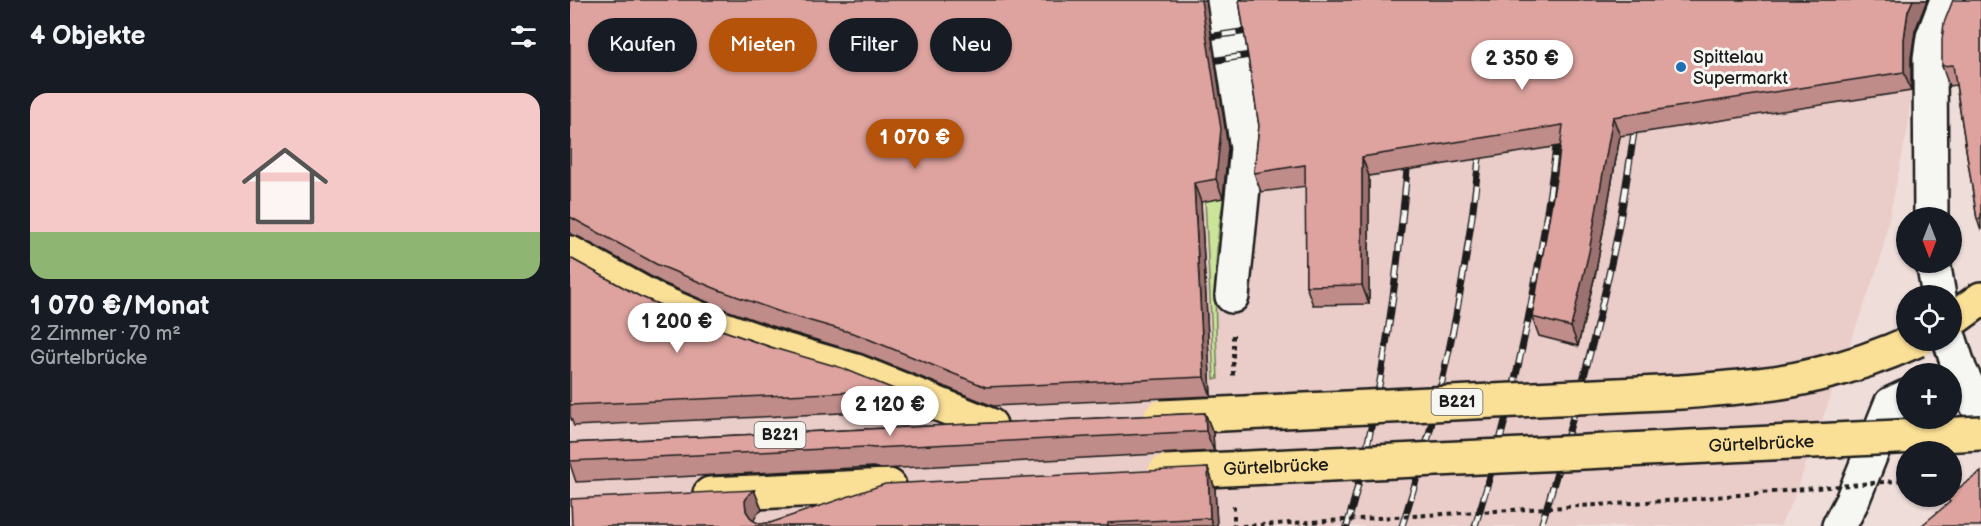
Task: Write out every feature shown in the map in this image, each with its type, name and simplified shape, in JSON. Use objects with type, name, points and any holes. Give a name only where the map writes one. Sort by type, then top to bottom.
[{"type":"main road","points":[[570,253],[655,300],[719,327],[784,350],[856,371],[1002,424],[920,428]]},
{"type":"main road","points":[[1962,313],[1981,299]]},
{"type":"main road","name":"B221","points":[[1133,418],[1681,392],[1814,376],[1874,358],[1896,349]]},
{"type":"main road","name":"Gürtelbrücke","points":[[1139,473],[1981,434]]},
{"type":"main road","points":[[676,496],[901,485],[792,519]]},
{"type":"lane","points":[[1224,0],[1247,148],[1232,296]]},
{"type":"lane","points":[[1931,207],[1930,58],[1932,37],[1947,0]]},
{"type":"lane","points":[[1962,383],[1981,413]]},
{"type":"lane","points":[[1839,526],[1852,501],[1892,404],[1896,402]]},
{"type":"path","points":[[1242,526],[1682,500],[1896,481]]},
{"type":"shaded area","points":[[570,0],[1931,0],[1915,35],[1908,127],[1880,261],[1792,502],[1780,526],[570,526]]},
{"type":"green space","points":[[1223,192],[1215,288],[1218,379],[1214,379],[1205,197]]},
{"type":"building","points":[[570,0],[1201,0],[1221,129],[1216,179],[1194,183],[1204,377],[986,387],[856,334],[783,313],[719,290],[656,264],[570,217]]},
{"type":"building","points":[[1239,0],[1913,0],[1908,11],[1904,39],[1904,72],[1613,117],[1589,252],[1571,327],[1532,317],[1563,125],[1362,157],[1362,285],[1306,286],[1305,165],[1254,173],[1259,126]]},
{"type":"building","points":[[1953,0],[1981,0],[1981,219],[1977,219],[1953,65],[1942,66],[1944,23]]},
{"type":"building","points":[[570,258],[639,296],[704,324],[770,347],[842,368],[896,390],[570,405]]},
{"type":"building","points":[[1205,413],[1206,431],[570,461],[570,443]]},
{"type":"building","points":[[1208,468],[1210,518],[1108,523],[1108,526],[572,526],[571,499],[754,490],[745,501],[746,511],[752,520],[760,524],[770,523],[885,484]]},
{"type":"building","points":[[1981,472],[1981,526],[1921,526],[1944,507],[1962,507],[1962,486]]},
{"type":"railway","points":[[1195,39],[1260,29]]},
{"type":"railway","points":[[1198,63],[1263,53]]},
{"type":"railway","points":[[1541,526],[1600,313],[1619,226],[1636,119]]},
{"type":"railway","points":[[1475,526],[1503,429],[1526,330],[1536,281],[1558,131]]},
{"type":"railway","points":[[1402,526],[1429,436],[1450,344],[1467,252],[1479,158]]},
{"type":"railway","points":[[1347,526],[1359,483],[1378,394],[1398,260],[1407,170]]},
{"type":"place","name":"Spittelau Supermarkt","points":[[1681,67]]}]
